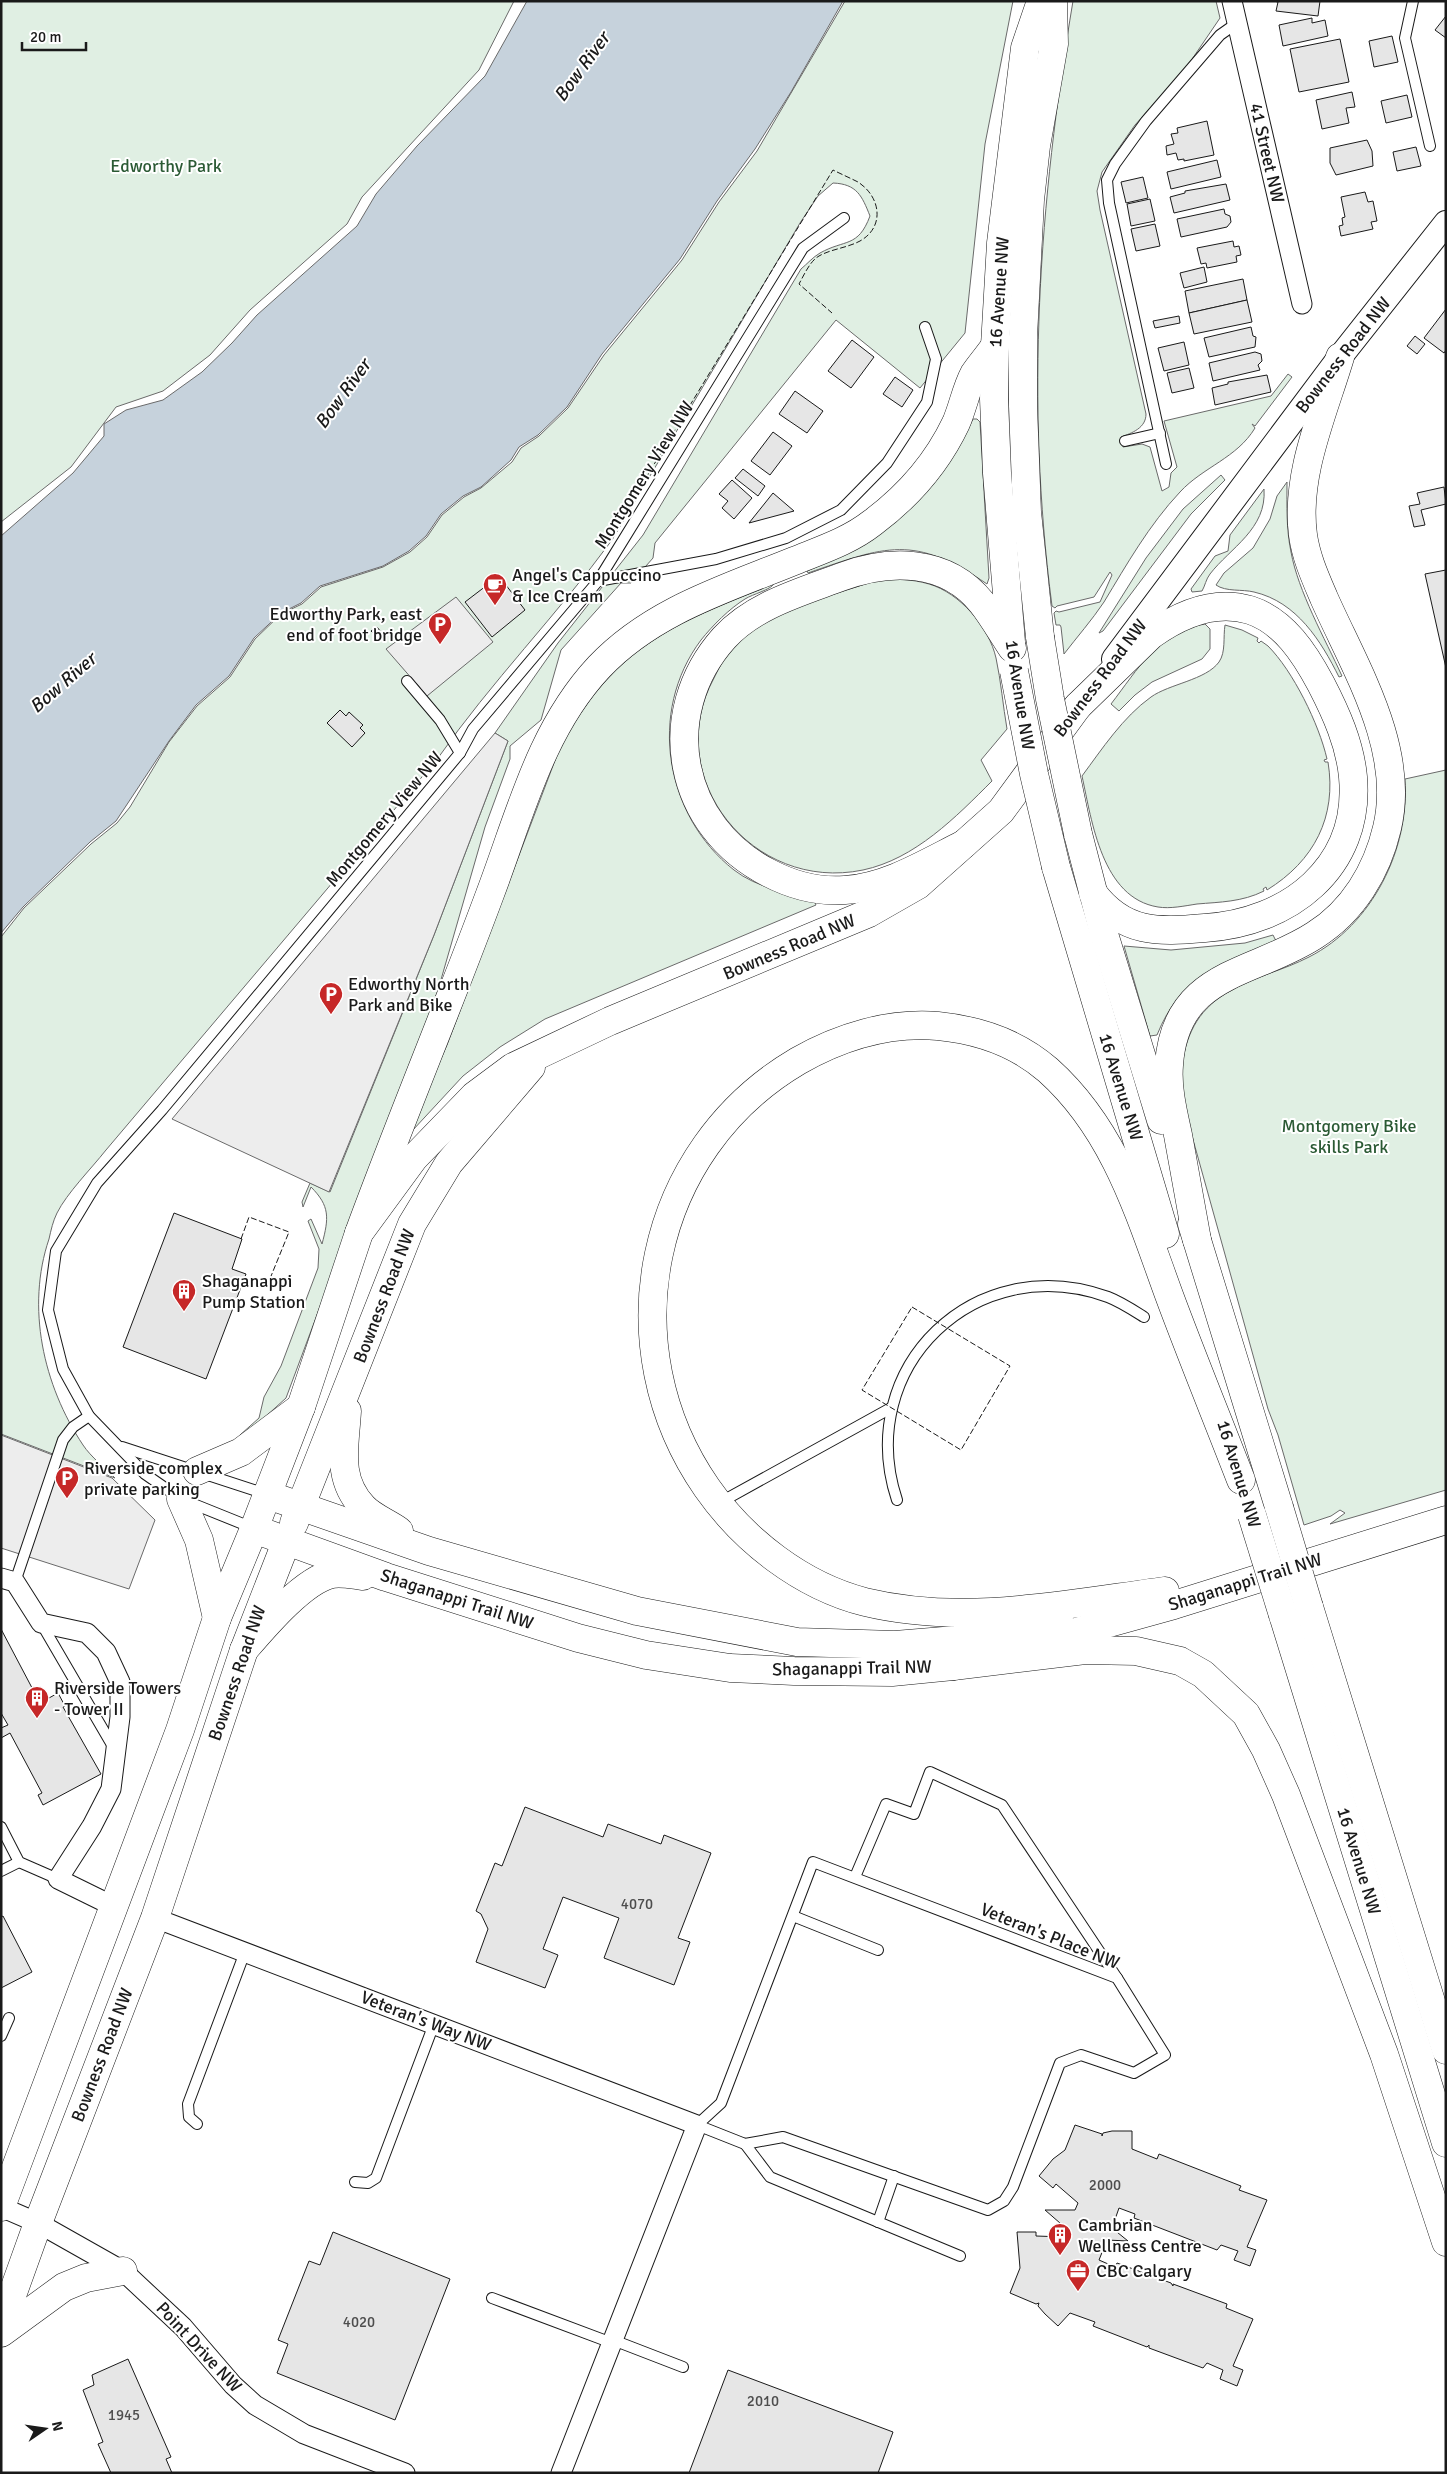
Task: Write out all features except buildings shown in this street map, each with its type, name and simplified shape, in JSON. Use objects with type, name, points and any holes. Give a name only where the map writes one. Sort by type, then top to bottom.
[{"type":"main road","name":"16 Avenue NW","points":[[1041,1],[1025,48],[1001,243],[995,346],[996,458],[1013,659],[1034,774],[1056,867],[1213,1392],[1446,2143]]},
{"type":"main road","name":"16 Avenue NW","points":[[1053,1],[1054,44],[1036,146],[1030,200],[1023,337],[1026,483],[1040,637],[1062,763],[1093,893],[1197,1240],[1446,2050]]},
{"type":"main road","points":[[359,1233],[392,1142],[491,893],[509,838],[550,736],[564,711],[600,666],[621,646],[668,614],[693,601],[846,540],[890,509],[910,490],[942,448],[966,401],[974,376],[995,346]]},
{"type":"main road","points":[[1197,1240],[1168,1076],[1172,1045],[1179,1025],[1195,1000],[1217,980],[1304,942],[1324,929],[1340,915],[1356,896],[1374,868],[1390,818],[1391,776],[1384,738],[1318,586],[1309,562],[1303,536],[1301,512],[1304,481],[1340,357]]},
{"type":"main road","points":[[964,844],[901,876],[862,888],[822,889],[780,879],[746,860],[730,847],[705,815],[695,797],[685,757],[686,714],[700,672],[726,637],[742,622],[781,600],[875,566],[906,564],[922,567],[960,583],[982,603],[1013,659]]},
{"type":"main road","points":[[1078,706],[1150,635],[1172,622],[1194,611],[1208,608],[1234,607],[1251,610],[1270,619],[1284,631],[1312,667],[1341,729],[1350,759],[1353,782],[1348,824],[1333,860],[1307,892],[1277,911],[1246,922],[1219,927],[1187,930],[1152,929],[1131,925],[1118,919],[1093,893]]},
{"type":"main road","name":"Bowness Road NW","points":[[1,2207],[180,1730],[217,1618],[268,1495],[301,1407],[359,1233],[414,1158],[474,1096],[513,1067],[540,1056],[610,1021],[869,913],[918,885],[1001,811],[1078,706]]},
{"type":"main road","points":[[1165,1592],[1023,1610],[974,1613],[927,1612],[862,1601],[797,1573],[739,1527],[718,1504],[692,1467],[677,1437],[664,1401],[654,1360],[651,1328],[652,1296],[665,1226],[679,1192],[698,1159],[715,1134],[760,1088],[782,1071],[811,1054],[846,1039],[886,1028],[920,1024],[962,1028],[994,1037],[1021,1050],[1046,1068],[1071,1093],[1099,1128],[1114,1152],[1143,1220],[1169,1294],[1241,1480]]},
{"type":"main road","name":"Bowness Road NW","points":[[1,2326],[38,2223],[155,1918],[244,1650],[412,1224],[449,1163],[540,1056]]},
{"type":"main road","points":[[348,1389],[343,1472],[349,1486],[363,1508],[429,1551]]},
{"type":"main road","points":[[197,1471],[241,1452],[301,1407]]},
{"type":"main road","name":"Shaganappi Trail NW","points":[[268,1495],[429,1551],[637,1611],[797,1642],[894,1645],[956,1640],[1104,1610],[1446,1505]]},
{"type":"main road","points":[[182,1499],[199,1540],[217,1618]]},
{"type":"main road","name":"Shaganappi Trail NW","points":[[254,1528],[386,1577],[578,1638],[646,1656],[730,1668],[892,1672],[953,1666],[1174,1605],[1446,1520]]},
{"type":"main road","points":[[244,1650],[281,1609],[313,1583],[332,1574],[386,1577]]},
{"type":"main road","points":[[953,1666],[1085,1650],[1136,1651],[1180,1662],[1203,1674],[1246,1714],[1266,1750],[1286,1795],[1384,2054],[1446,2242]]},
{"type":"main road","points":[[1355,1754],[1446,1989]]},
{"type":"main road","points":[[1,2333],[64,2286],[86,2278],[124,2271]]},
{"type":"street","name":"41 Street NW","points":[[1232,1],[1302,304]]},
{"type":"street","name":"Bowness Road NW","points":[[1078,706],[1340,357],[1446,223]]},
{"type":"street","points":[[8,1580],[41,1624],[86,1633],[106,1652],[120,1682],[120,1717],[111,1789],[92,1826],[58,1879],[114,1907]]},
{"type":"street","name":"Veteran's Way NW","points":[[155,1918],[697,2125]]},
{"type":"street","points":[[561,2473],[697,2125]]},
{"type":"street","name":"Point Drive NW","points":[[1,2207],[38,2223],[124,2271],[183,2327],[233,2385],[255,2405],[304,2434],[405,2473]]},
{"type":"lane","points":[[1413,1],[1405,38],[1430,146]]},
{"type":"lane","points":[[1166,464],[1109,202],[1108,180],[1115,164],[1146,121],[1220,35],[1237,23]]},
{"type":"lane","name":"Montgomery View NW","points":[[254,1528],[182,1499],[145,1474],[122,1448],[89,1416],[63,1369],[48,1310],[56,1251],[97,1183],[162,1110],[460,753],[473,729],[598,581],[803,248],[844,218]]},
{"type":"lane","points":[[598,581],[716,559],[786,538],[841,510],[887,463],[927,402],[936,359],[925,327]]},
{"type":"lane","points":[[1124,441],[1160,433]]},
{"type":"lane","points":[[407,681],[440,720],[460,753]]},
{"type":"lane","points":[[897,1500],[887,1458],[891,1408],[906,1369],[927,1339],[961,1311],[989,1298],[1015,1290],[1038,1287],[1062,1287],[1108,1297],[1144,1317]]},
{"type":"lane","points":[[718,1504],[891,1408]]},
{"type":"lane","points":[[8,1580],[63,1440],[73,1427],[89,1416]]},
{"type":"lane","name":"Montgomery View NW","points":[[122,1448],[268,1495]]},
{"type":"lane","points":[[41,1624],[115,1751]]},
{"type":"lane","points":[[854,1877],[886,1804],[914,1814],[930,1772],[1002,1806],[1117,1978]]},
{"type":"lane","points":[[1,1827],[19,1862],[58,1879]]},
{"type":"lane","points":[[1,1871],[19,1862]]},
{"type":"lane","name":"Veteran's Place NW","points":[[745,2144],[784,2137],[988,2210],[1004,2201],[1013,2187],[1060,2064],[1081,2055],[1134,2073],[1165,2055],[1117,1978],[854,1877],[813,1862],[793,1916]]},
{"type":"lane","points":[[878,1950],[793,1916],[721,2103],[697,2125],[745,2144],[770,2177],[960,2256]]},
{"type":"lane","points":[[197,2124],[189,2117],[188,2104],[245,1952]]},
{"type":"lane","points":[[1,2036],[9,2018]]},
{"type":"lane","points":[[355,2182],[368,2183],[376,2178],[434,2024]]},
{"type":"lane","points":[[878,2222],[894,2176]]},
{"type":"lane","points":[[492,2298],[684,2366]]},
{"type":"green space","name":"Edworthy Park","points":[[1,1],[514,1],[479,70],[362,197],[347,224],[250,310],[210,355],[163,391],[116,407],[71,467],[1,522]]},
{"type":"green space","points":[[845,1],[1013,1],[985,144],[965,333],[920,388],[836,320],[655,543],[653,558],[631,583],[621,583],[561,650],[541,720],[510,746],[510,759],[485,827],[438,990],[286,1398],[242,1438],[240,1435],[259,1418],[264,1397],[281,1366],[318,1268],[319,1249],[308,1221],[311,1219],[322,1244],[327,1220],[325,1207],[322,1200],[311,1187],[303,1207],[302,1202],[310,1183],[330,1192],[434,935],[508,741],[495,733],[558,643],[643,535],[801,269],[820,253],[850,241],[861,233],[870,216],[858,192],[848,186],[833,183],[818,196],[800,223],[612,540],[480,702],[438,758],[80,1181],[57,1213],[42,1265],[39,1291],[42,1345],[58,1397],[69,1422],[86,1449],[115,1478],[1,1434],[1,937],[24,908],[91,844],[117,823],[130,807],[169,742],[197,706],[230,677],[255,639],[281,614],[302,604],[321,587],[383,567],[410,552],[427,537],[442,515],[464,497],[481,488],[512,462],[521,448],[539,436],[568,408],[604,355],[682,260],[719,202],[757,151]]},
{"type":"green space","points":[[1073,1],[1216,1],[1220,18],[1186,68],[1135,125],[1102,172],[1097,191],[1146,414],[1144,423],[1141,426],[1134,432],[1121,437],[1123,447],[1142,444],[1150,447],[1162,491],[1169,487],[1171,473],[1177,467],[1164,421],[1271,396],[1288,374],[1292,377],[1255,426],[1252,424],[1255,428],[1248,438],[1229,455],[1189,483],[1158,518],[1104,602],[1064,654],[1061,627],[1056,625],[1054,613],[1100,602],[1112,575],[1110,572],[1094,597],[1055,608],[1052,606],[1039,453],[1038,377],[1040,302],[1044,227],[1052,152]]},
{"type":"green space","points":[[973,419],[977,419],[980,422],[989,578],[987,584],[962,568],[939,557],[919,551],[880,551],[808,573],[807,571],[859,545],[905,511],[943,469]]},
{"type":"green space","points":[[1221,475],[1225,480],[1191,514],[1103,631],[1099,633],[1146,558],[1183,509]]},
{"type":"green space","points":[[1287,482],[1288,534],[1295,567],[1313,615],[1342,676],[1339,677],[1316,637],[1283,604],[1254,592],[1224,589],[1216,585],[1224,573],[1253,548],[1270,519],[1277,496]]},
{"type":"green space","points":[[1264,489],[1260,516],[1254,527],[1210,574],[1202,591],[1192,592],[1191,589],[1215,556],[1228,551],[1230,535]]},
{"type":"green space","points":[[880,579],[916,581],[940,588],[952,595],[972,613],[987,635],[996,658],[1007,729],[981,760],[992,781],[934,835],[900,857],[863,870],[823,872],[786,864],[753,846],[727,820],[708,789],[699,753],[700,716],[722,662],[741,637],[755,627],[788,610]]},
{"type":"green space","points":[[774,584],[745,599],[722,618],[701,640],[684,668],[674,699],[670,730],[671,762],[679,792],[692,821],[711,848],[734,870],[752,881],[814,901],[816,905],[545,1019],[500,1047],[463,1076],[412,1131],[423,1099],[447,1045],[559,750],[579,715],[600,687],[623,663],[648,644],[675,627],[705,612]]},
{"type":"green space","points":[[1205,624],[1210,629],[1210,649],[1202,659],[1152,682],[1119,711],[1111,704],[1150,654],[1174,635],[1189,628]]},
{"type":"green space","points":[[1225,625],[1242,630],[1258,638],[1257,641],[1259,643],[1261,641],[1268,646],[1287,669],[1304,699],[1323,745],[1327,759],[1324,760],[1328,762],[1329,801],[1325,819],[1318,836],[1298,866],[1267,890],[1266,887],[1263,889],[1264,891],[1256,895],[1231,901],[1158,907],[1139,901],[1124,889],[1112,874],[1096,835],[1082,776],[1114,734],[1141,705],[1151,697],[1167,689],[1197,678],[1219,662],[1223,649]]},
{"type":"green space","name":"Montgomery Bike skills Park","points":[[1446,770],[1446,1490],[1330,1524],[1345,1513],[1340,1510],[1331,1516],[1304,1525],[1278,1435],[1268,1409],[1187,1118],[1181,1092],[1180,1074],[1187,1041],[1197,1021],[1211,1004],[1232,990],[1309,957],[1331,943],[1351,926],[1368,905],[1382,882],[1393,858],[1401,832],[1405,805],[1405,779]]},
{"type":"green space","points":[[1273,935],[1276,941],[1221,965],[1191,985],[1178,998],[1157,1035],[1150,1036],[1124,946],[1171,950],[1245,943]]},
{"type":"shaded area","name":"Edworthy Park, east end of foot bridge","points":[[456,597],[493,642],[427,696],[386,649]]},
{"type":"shaded area","name":"Edworthy North Park and Bike","points":[[495,733],[508,741],[434,935],[329,1192],[172,1119]]},
{"type":"shaded area","name":"Riverside complex private parking","points":[[1,1435],[112,1478],[155,1520],[129,1589],[1,1548]]},
{"type":"water","name":"Bow River","points":[[527,1],[843,1],[791,92],[755,149],[717,201],[680,259],[602,354],[567,407],[538,435],[519,447],[511,460],[481,487],[463,496],[441,514],[426,536],[409,551],[383,566],[320,586],[301,603],[281,613],[254,638],[229,676],[196,705],[169,741],[116,821],[90,842],[23,907],[1,933],[1,536],[73,473],[104,436],[104,424],[126,410],[163,400],[202,372],[257,315],[357,226],[376,194],[417,146],[485,76]]},
{"type":"fence","points":[[619,522],[833,170],[866,188],[872,196],[877,212],[873,228],[868,235],[860,241],[816,258],[799,284],[832,313]]},
{"type":"fence","points":[[241,1239],[249,1217],[289,1232],[267,1286],[245,1277]]},
{"type":"fence","points":[[912,1307],[1010,1366],[961,1450],[862,1390],[912,1307]]},
{"type":"place","name":"Angel's Cappuccino & Ice Cream","points":[[495,606]]},
{"type":"place","name":"Edworthy Park, east end of foot bridge","points":[[440,645]]},
{"type":"place","name":"Edworthy North Park and Bike","points":[[331,1015]]},
{"type":"place","name":"Shaganappi Pump Station","points":[[184,1312]]},
{"type":"place","name":"Riverside complex private parking","points":[[67,1499]]},
{"type":"place","name":"Riverside Towers - Tower II","points":[[37,1719]]},
{"type":"place","name":"Cambrian Wellness Centre","points":[[1060,2256]]},
{"type":"place","name":"CBC Calgary","points":[[1078,2292]]}]
